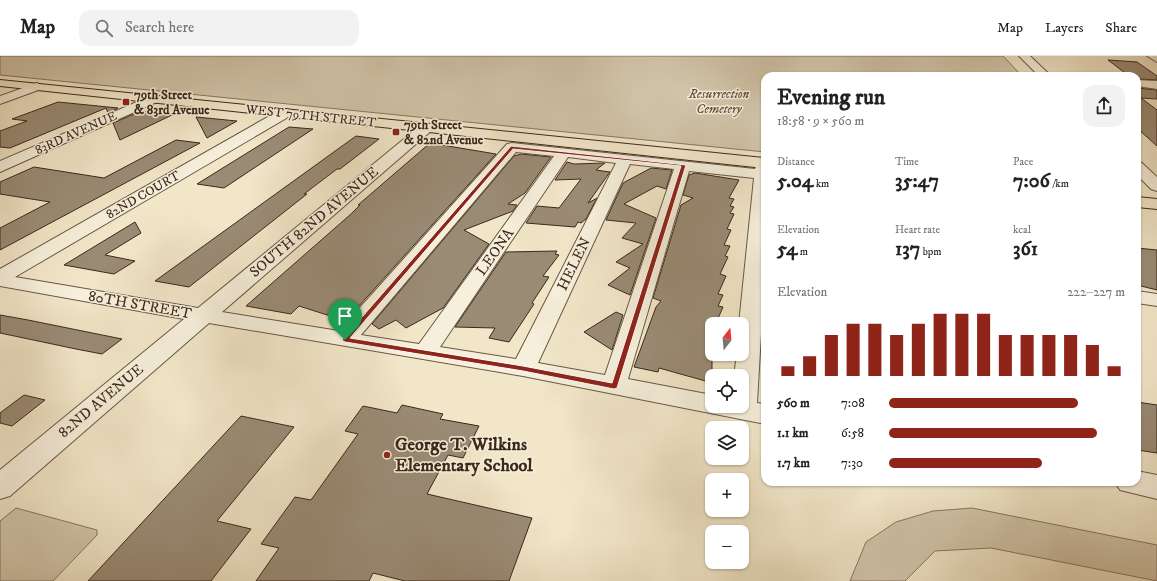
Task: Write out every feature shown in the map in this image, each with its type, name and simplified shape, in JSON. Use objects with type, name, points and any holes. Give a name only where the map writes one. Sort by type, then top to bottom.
[{"type":"main road","name":"WEST 79TH STREET","points":[[0,83],[426,128],[761,167]]},
{"type":"main road","points":[[1141,202],[1157,204]]},
{"type":"street","points":[[1024,56],[1041,72]]},
{"type":"street","points":[[1152,56],[1157,59]]},
{"type":"street","points":[[1141,83],[1157,85]]},
{"type":"street","points":[[0,100],[37,87]]},
{"type":"street","name":"83RD AVENUE","points":[[0,167],[153,99]]},
{"type":"street","name":"82ND COURT","points":[[0,277],[285,113]]},
{"type":"street","name":"SOUTH 82ND AVENUE","points":[[202,316],[426,128]]},
{"type":"street","points":[[345,340],[512,147],[684,165],[761,167]]},
{"type":"street","name":"LEONA","points":[[425,352],[564,152]]},
{"type":"street","name":"HELEN","points":[[523,368],[625,159]]},
{"type":"street","points":[[614,386],[684,165]]},
{"type":"street","points":[[1141,170],[1157,186]]},
{"type":"street","points":[[749,373],[758,317],[761,249]]},
{"type":"street","name":"80TH STREET","points":[[0,280],[202,316],[523,368],[705,403]]},
{"type":"street","points":[[1141,298],[1157,300]]},
{"type":"street","name":"82ND AVENUE","points":[[0,487],[202,316]]},
{"type":"street","points":[[1141,484],[1157,487]]},
{"type":"green space","name":"Resurrection Cemetery","points":[[0,56],[1003,56],[1018,72],[761,72],[761,152],[0,75]]},
{"type":"green space","points":[[16,508],[97,530],[97,535],[53,581],[0,581],[0,521]]},
{"type":"green space","points":[[972,508],[1157,545],[1157,581],[991,548],[935,551],[905,581],[850,581],[866,542],[896,522],[933,511]]},
{"type":"building","points":[[1108,60],[1137,62],[1157,76],[1157,80],[1141,79],[1141,72],[1124,72]]},
{"type":"building","points":[[1141,88],[1157,90],[1157,99],[1141,98]]},
{"type":"building","points":[[1141,98],[1157,110],[1157,146],[1141,132]]},
{"type":"building","points":[[58,102],[118,108],[108,113],[106,108],[10,148],[0,147],[0,131],[27,121],[12,119]]},
{"type":"building","points":[[141,111],[174,114],[120,140],[113,123]]},
{"type":"building","points":[[196,117],[237,121],[207,138]]},
{"type":"building","points":[[289,127],[313,129],[224,188],[197,184]]},
{"type":"building","points":[[356,136],[379,139],[304,194],[307,194],[189,287],[155,281]]},
{"type":"building","points":[[176,140],[200,143],[0,250],[0,228],[50,202],[0,194],[0,182],[34,167],[104,178]]},
{"type":"building","points":[[430,143],[496,154],[349,317],[347,316],[343,320],[299,306],[291,314],[246,306],[360,205],[358,205]]},
{"type":"building","points":[[521,154],[551,157],[525,193],[508,204],[517,205],[513,211],[464,230],[489,244],[443,308],[406,328],[396,320],[379,329],[372,324],[514,156]]},
{"type":"building","points":[[567,162],[574,164],[605,163],[596,170],[610,172],[588,203],[597,198],[586,219],[581,223],[578,222],[575,227],[526,223],[537,206],[559,208],[581,179],[555,180]]},
{"type":"building","points":[[651,168],[672,170],[666,189],[657,186],[624,204],[656,218],[630,295],[608,285],[630,268],[616,262],[643,244],[622,238],[636,223],[606,220],[623,183]]},
{"type":"building","points":[[695,173],[739,180],[729,198],[734,199],[730,206],[734,207],[730,213],[734,214],[727,229],[731,230],[724,245],[730,246],[725,256],[728,257],[720,274],[726,276],[718,294],[723,295],[718,306],[723,307],[719,317],[705,317],[705,361],[712,361],[712,369],[705,369],[705,381],[659,368],[658,372],[634,367],[656,307],[661,301],[653,298],[681,205],[693,198],[683,195],[689,175]]},
{"type":"building","points":[[135,222],[141,233],[105,255],[135,261],[114,274],[64,265]]},
{"type":"building","points":[[1141,248],[1157,250],[1157,290],[1141,286]]},
{"type":"building","points":[[557,251],[555,254],[559,255],[543,276],[549,277],[532,303],[534,304],[509,342],[489,338],[495,328],[455,327],[506,252]]},
{"type":"building","points":[[616,312],[623,315],[612,350],[584,332]]},
{"type":"building","points":[[0,315],[122,339],[102,354],[76,349],[0,333]]},
{"type":"building","points":[[24,395],[45,400],[12,426],[0,423],[0,413]]},
{"type":"building","points":[[1141,403],[1157,405],[1157,453],[1141,451]]},
{"type":"building","points":[[402,405],[443,414],[440,419],[479,426],[463,458],[448,455],[427,494],[532,518],[509,581],[405,581],[373,573],[369,581],[256,581],[279,548],[261,544],[295,497],[311,500],[358,434],[345,431],[363,406],[397,413]]},
{"type":"building","points":[[241,416],[294,427],[217,521],[251,529],[211,581],[88,581]]},
{"type":"place","name":"79th Street & 83rd Avenue","points":[[126,102]]},
{"type":"place","name":"79th Street & 82nd Avenue","points":[[396,132]]},
{"type":"place","name":"George T. Wilkins Elementary School","points":[[387,455]]},
{"type":"route","points":[[512,147],[684,165],[614,386],[523,368],[345,340],[512,147]]}]
